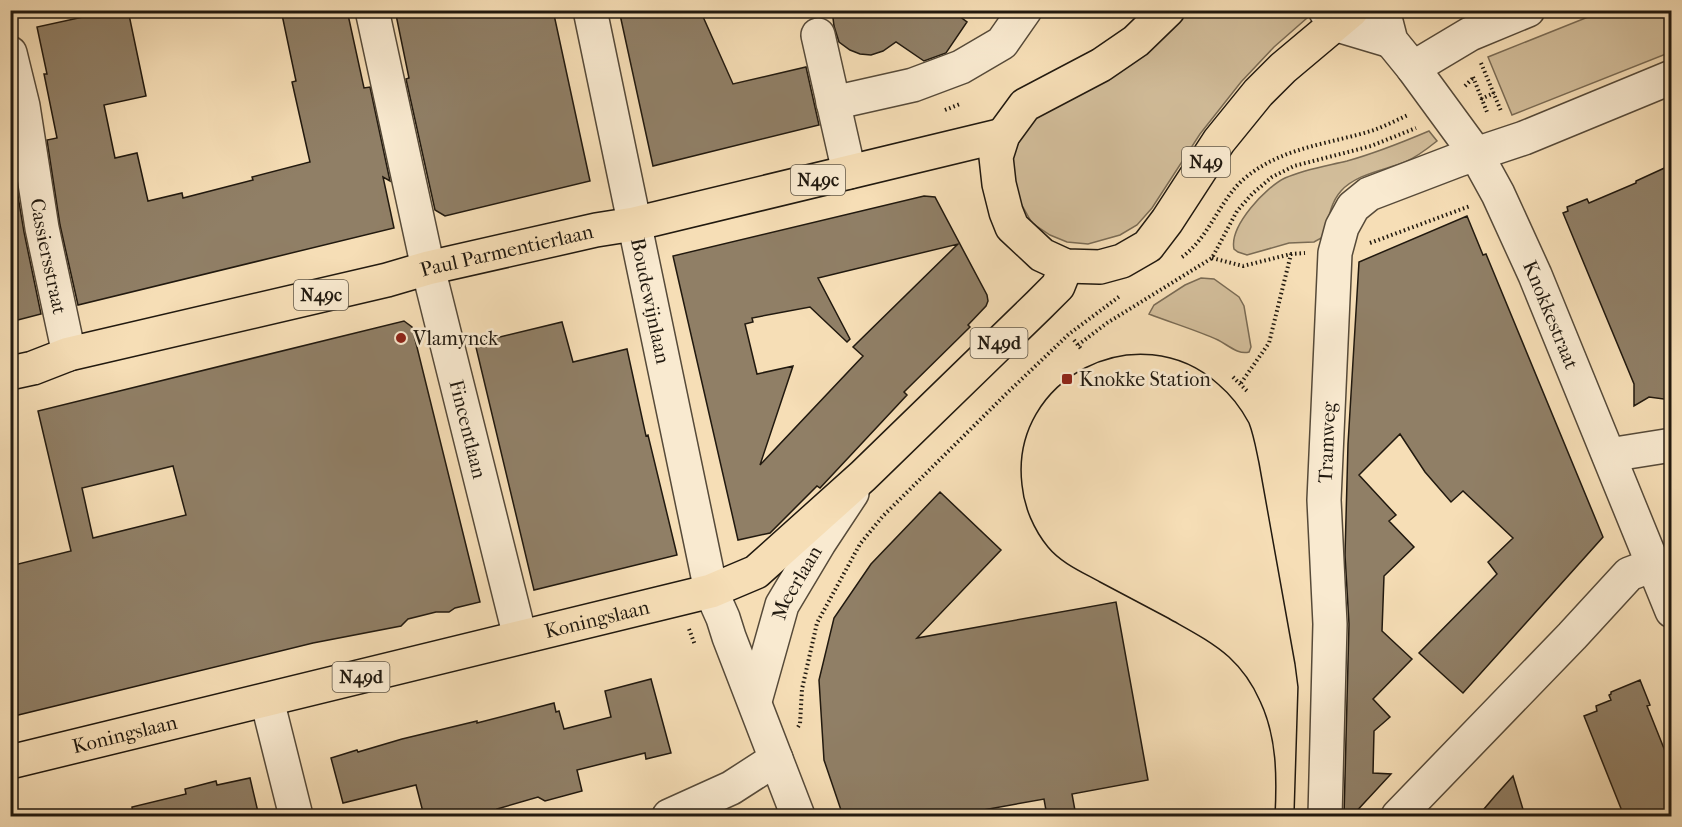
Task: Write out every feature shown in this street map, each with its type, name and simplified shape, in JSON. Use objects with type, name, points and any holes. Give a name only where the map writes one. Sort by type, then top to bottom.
[{"type":"main road","name":"N49","points":[[1168,10],[1136,41],[1101,65],[1025,105],[1003,135],[996,157],[999,184],[1012,227],[1042,255],[1066,266],[1100,267],[1122,261],[1148,246],[1219,141],[1257,93],[1337,15]]},
{"type":"main road","name":"Paul Parmentierlaan","points":[[10,373],[33,368],[69,354],[387,280],[428,268],[597,230],[634,224],[1003,135]]},
{"type":"main road","name":"Koningslaan","points":[[10,762],[711,591],[756,572],[863,476],[1039,305],[1058,286],[1066,266]]},
{"type":"street","name":"Fincentlaan","points":[[372,10],[428,268],[520,637]]},
{"type":"street","name":"Boudewijnlaan","points":[[590,10],[711,591]]},
{"type":"street","points":[[833,103],[913,85],[961,68],[1002,43],[1025,10]]},
{"type":"street","points":[[1413,68],[1470,34],[1528,10]]},
{"type":"street","name":"Knokkestraat","points":[[1337,15],[1387,26],[1413,68],[1432,113],[1476,154],[1498,194],[1535,274],[1671,611]]},
{"type":"street","points":[[818,35],[849,172]]},
{"type":"street","name":"Cassiersstraat","points":[[10,53],[23,106],[42,228],[69,354]]},
{"type":"street","name":"Tramweg","points":[[1325,816],[1330,624],[1324,500],[1335,253],[1342,227],[1353,207],[1369,194],[1524,138],[1671,77]]},
{"type":"street","points":[[1609,455],[1671,445]]},
{"type":"street","name":"Meerlaan","points":[[754,701],[782,605],[863,476]]},
{"type":"street","points":[[1398,816],[1629,574],[1653,565]]},
{"type":"street","points":[[711,591],[798,816]]},
{"type":"street","points":[[267,700],[296,816]]},
{"type":"street","points":[[669,816],[731,788],[776,759]]},
{"type":"path","points":[[1481,61],[1502,115]]},
{"type":"path","points":[[1078,345],[1107,323],[1212,258],[1237,211],[1272,177],[1294,166],[1371,146],[1432,113],[1473,78]]},
{"type":"path","points":[[1176,261],[1191,250],[1243,179],[1276,157],[1432,113]]},
{"type":"path","points":[[1241,383],[1269,343],[1291,254]]},
{"type":"path","points":[[776,759],[800,724],[802,689],[817,623],[861,544],[883,516],[1069,334],[1128,291]]},
{"type":"path","points":[[1074,340],[1082,350]]},
{"type":"path","points":[[1233,377],[1247,391]]},
{"type":"shaded area","points":[[1180,11],[1315,11],[1274,47],[1241,82],[1200,134],[1152,208],[1137,225],[1120,235],[1088,244],[1067,242],[1050,235],[1032,223],[1019,200],[1013,183],[1012,157],[1023,131],[1039,113]]},
{"type":"shaded area","points":[[1603,11],[1671,11],[1671,52],[1512,115],[1488,57]]},
{"type":"shaded area","points":[[1429,131],[1437,141],[1422,153],[1405,162],[1363,176],[1341,191],[1328,218],[1325,236],[1314,242],[1289,243],[1247,255],[1234,249],[1237,229],[1250,208],[1268,190],[1285,178],[1300,172],[1347,161]]},
{"type":"shaded area","points":[[1201,278],[1214,279],[1239,297],[1244,306],[1251,347],[1249,352],[1237,351],[1210,336],[1149,314],[1154,305],[1185,285]]},
{"type":"building","points":[[115,10],[128,10],[146,96],[104,105],[115,158],[137,153],[148,201],[182,193],[183,198],[310,162],[292,82],[296,81],[281,10],[347,10],[364,88],[370,87],[390,181],[383,177],[394,228],[78,305],[60,225],[47,140],[57,138],[37,27]]},
{"type":"building","points":[[395,10],[553,10],[590,181],[445,216],[435,210],[406,79],[409,78]]},
{"type":"building","points":[[619,10],[700,10],[733,84],[806,67],[819,125],[653,166]]},
{"type":"building","points":[[832,10],[951,10],[967,22],[946,53],[924,61],[896,42],[883,51],[871,55],[850,50],[839,42]]},
{"type":"building","points":[[10,148],[41,314],[10,322]]},
{"type":"building","points":[[1671,165],[1671,400],[1649,397],[1634,406],[1634,384],[1563,213],[1568,211],[1567,207],[1587,199],[1589,203]]},
{"type":"building","points":[[924,196],[935,197],[987,295],[988,301],[968,325],[970,327],[904,392],[907,395],[820,488],[817,486],[770,533],[738,540],[673,256]],"holes":[[[958,244],[853,347],[863,356],[760,465],[793,366],[757,374],[745,324],[753,322],[752,318],[810,307],[847,342],[850,339],[818,278]]]},
{"type":"building","points":[[1467,216],[1483,255],[1486,254],[1603,537],[1463,693],[1419,653],[1497,574],[1488,562],[1513,538],[1463,491],[1451,502],[1425,472],[1400,434],[1359,475],[1396,515],[1389,521],[1414,547],[1384,576],[1382,631],[1412,659],[1373,699],[1390,717],[1374,731],[1373,773],[1391,774],[1352,816],[1344,816],[1349,624],[1345,555],[1348,444],[1359,262]]},
{"type":"building","points":[[404,321],[412,327],[480,602],[455,608],[449,612],[436,612],[408,619],[401,626],[313,643],[10,717],[10,566],[71,551],[38,411]],"holes":[[[173,466],[186,515],[93,538],[82,488]]]},
{"type":"building","points":[[562,322],[573,362],[627,349],[646,436],[648,435],[677,555],[534,590],[475,343]]},
{"type":"building","points":[[940,492],[1001,550],[917,638],[1116,602],[1148,780],[1072,794],[1076,816],[1047,816],[1044,799],[950,816],[843,816],[824,760],[819,680],[834,618],[871,564]]},
{"type":"building","points":[[651,679],[671,753],[646,759],[645,753],[577,770],[582,791],[545,801],[538,797],[497,809],[499,816],[424,816],[416,785],[343,803],[331,758],[554,703],[564,729],[611,717],[605,691]]},
{"type":"building","points":[[1640,680],[1650,705],[1647,706],[1671,766],[1671,816],[1624,816],[1584,716],[1597,711],[1596,706],[1611,700],[1609,695],[1611,692]]},
{"type":"building","points":[[1513,776],[1525,816],[1478,816],[1495,796]]},
{"type":"building","points":[[250,778],[258,812],[242,816],[133,816],[132,807],[186,794],[185,789],[216,781],[217,785]]},
{"type":"tram line","points":[[1275,816],[1276,772],[1270,729],[1257,695],[1238,667],[1222,651],[1200,636],[1065,562],[1048,547],[1030,518],[1022,485],[1023,447],[1036,414],[1057,387],[1086,368],[1118,357],[1152,355],[1186,364],[1223,388],[1249,423],[1259,463],[1298,687],[1294,816]]},
{"type":"place","name":"Vlamynck","points":[[401,338]]},
{"type":"place","name":"Knokke Station","points":[[1067,379]]}]
